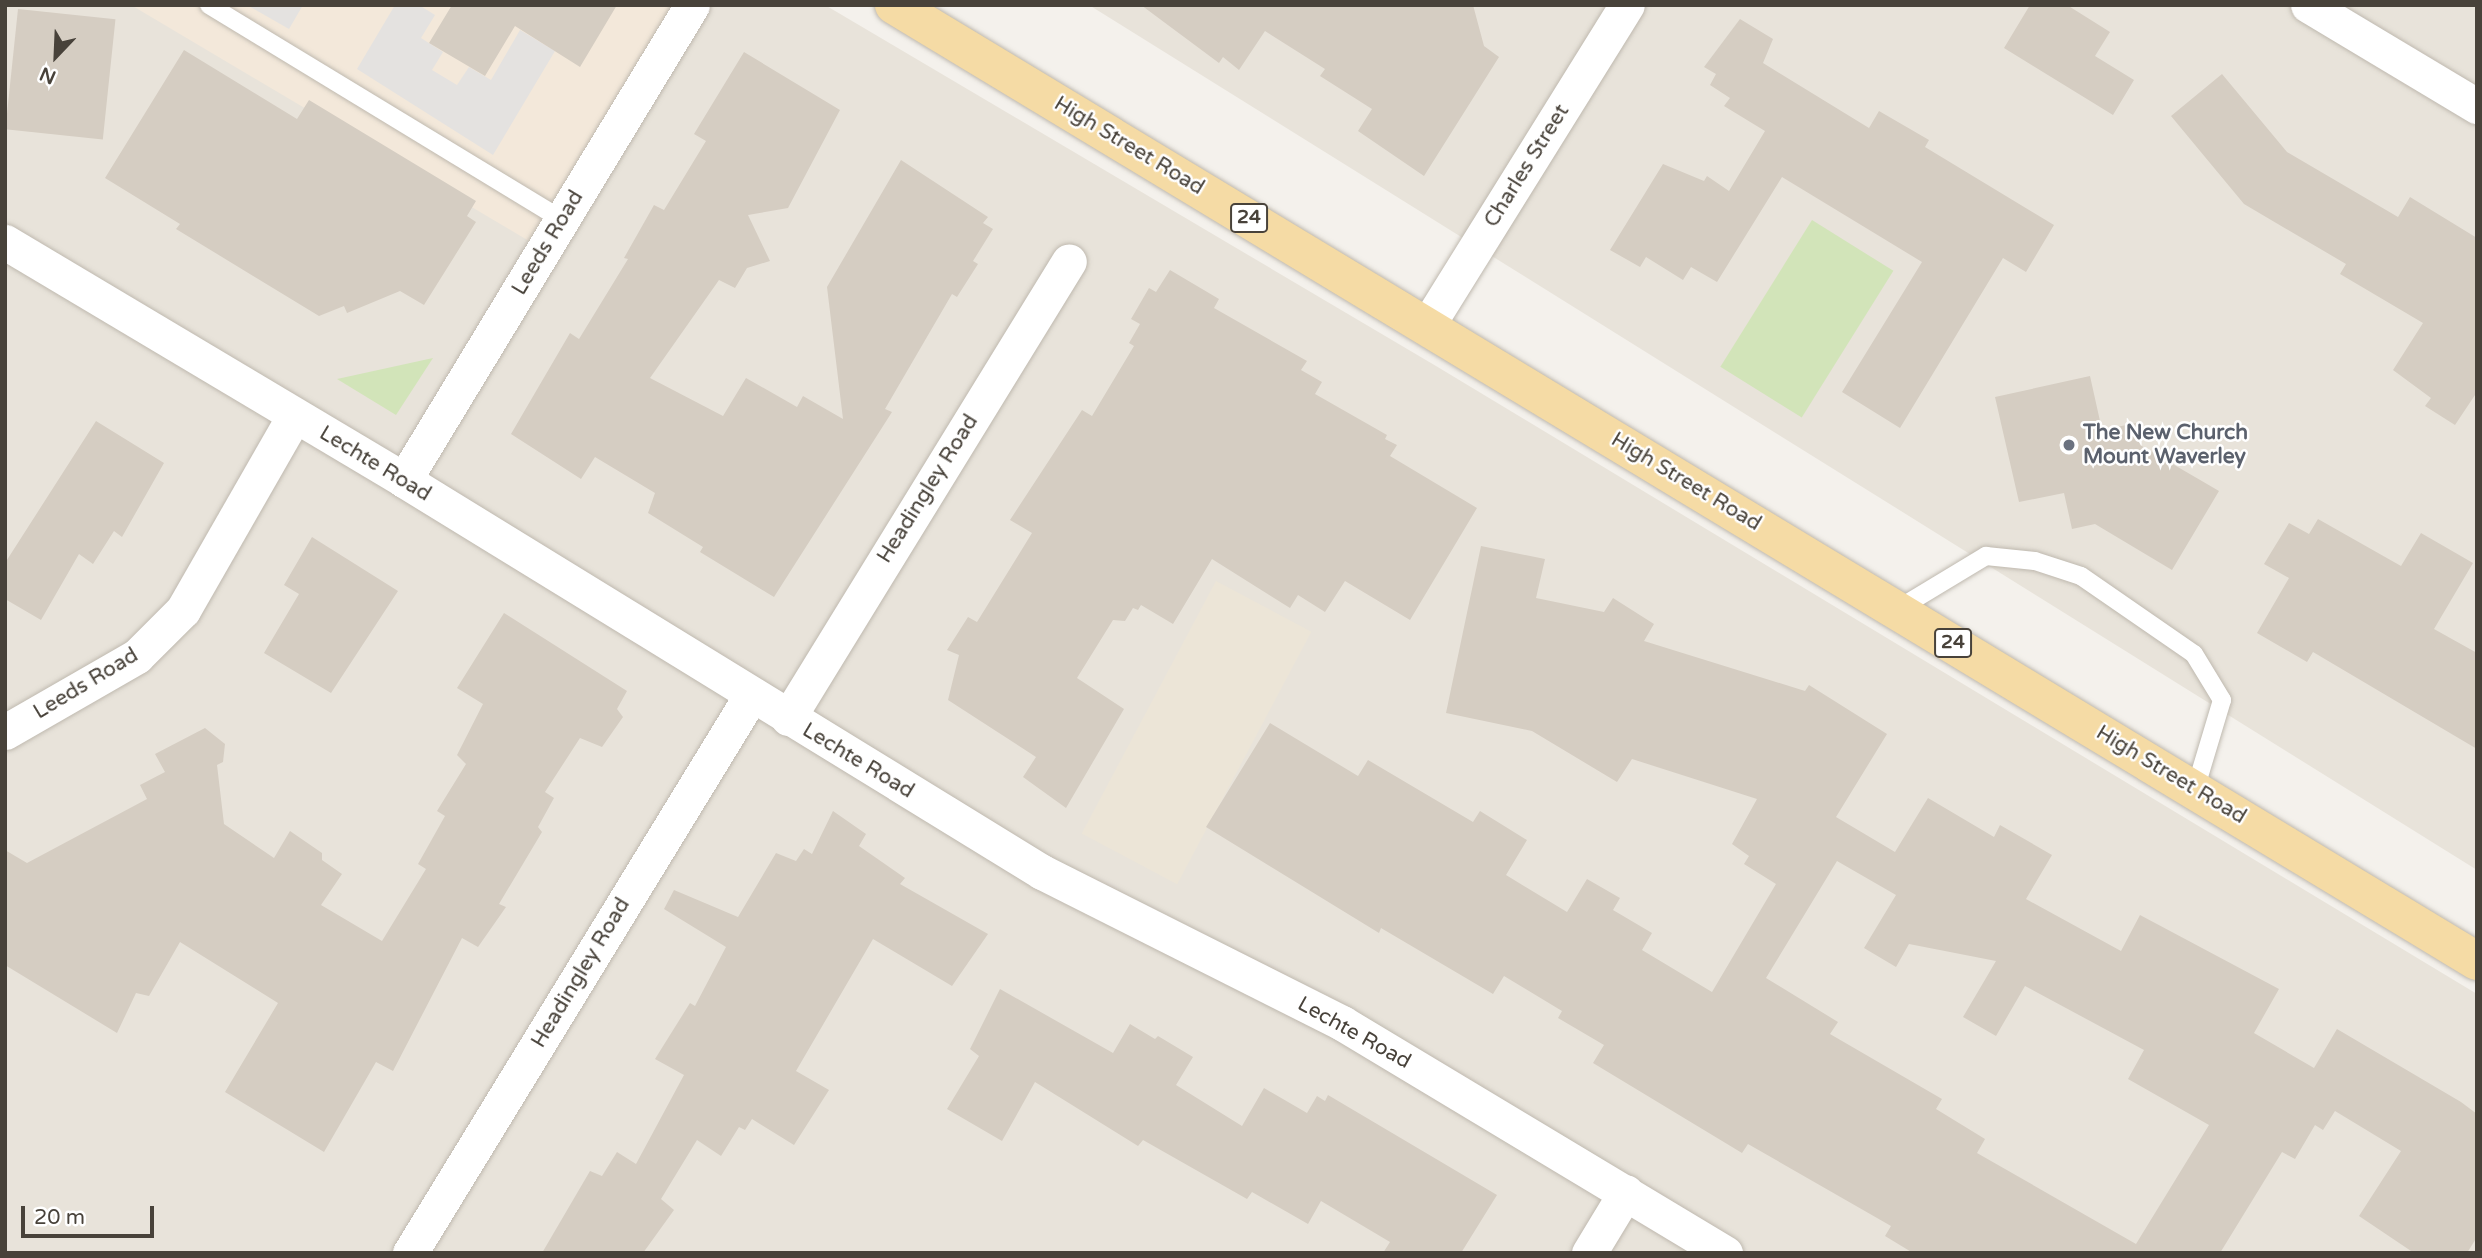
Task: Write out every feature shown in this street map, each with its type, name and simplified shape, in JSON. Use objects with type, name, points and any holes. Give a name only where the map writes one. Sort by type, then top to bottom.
[{"type":"main road","name":"High Street Road","points":[[894,5],[2477,961]]},
{"type":"street","name":"Leeds Road","points":[[404,481],[691,5]]},
{"type":"street","name":"Charles Street","points":[[1427,326],[1627,5]]},
{"type":"street","points":[[2308,5],[2477,106]]},
{"type":"street","name":"Lechte Road","points":[[5,243],[404,481],[752,694],[788,719],[1042,872],[1342,1023],[1725,1253]]},
{"type":"street","name":"Headingley Road","points":[[788,719],[1069,261]]},
{"type":"street","name":"Leeds Road","points":[[5,732],[137,656],[183,610],[295,416]]},
{"type":"street","name":"Headingley Road","points":[[410,1253],[752,694]]},
{"type":"street","points":[[1589,1253],[1626,1192]]},
{"type":"lane","points":[[209,5],[562,220]]},
{"type":"lane","points":[[1898,609],[1986,556],[2035,561],[2120,592],[2194,654],[2222,700],[2195,790]]},
{"type":"shaded area","points":[[5,5],[825,5],[1436,366],[2477,994],[2477,1253],[5,1253]]},
{"type":"shaded area","points":[[131,5],[683,5],[539,247]]},
{"type":"shaded area","points":[[247,5],[303,5],[289,29]]},
{"type":"shaded area","points":[[395,5],[419,5],[435,15],[421,38],[443,52],[432,70],[457,85],[469,67],[491,80],[520,30],[555,51],[493,155],[357,69]]},
{"type":"shaded area","points":[[1089,5],[2477,5],[2477,870]]},
{"type":"shaded area","points":[[1216,581],[1311,632],[1177,884],[1082,834]]},
{"type":"green space","points":[[1812,220],[1893,271],[1802,418],[1720,367]]},
{"type":"green space","points":[[433,358],[396,415],[337,379]]},
{"type":"building","points":[[452,5],[617,5],[580,67],[515,26],[485,76],[429,43]]},
{"type":"building","points":[[1141,5],[1473,5],[1484,46],[1499,57],[1424,176],[1358,131],[1372,109],[1320,76],[1325,69],[1265,31],[1239,70],[1223,57],[1219,63]]},
{"type":"building","points":[[2030,5],[2067,5],[2110,32],[2095,56],[2134,80],[2113,115],[2004,48]]},
{"type":"building","points":[[18,9],[115,19],[103,140],[5,129]]},
{"type":"building","points":[[1740,19],[1773,39],[1763,63],[1869,128],[1879,111],[1929,140],[1925,147],[2054,225],[2026,272],[2003,258],[1900,428],[1842,392],[1922,262],[1782,177],[1717,282],[1691,267],[1683,280],[1646,257],[1640,267],[1610,250],[1663,164],[1704,181],[1707,176],[1729,191],[1765,131],[1724,106],[1730,98],[1710,85],[1716,74],[1704,67]]},
{"type":"building","points":[[184,50],[297,119],[309,100],[476,201],[467,216],[476,222],[424,305],[400,291],[347,313],[344,306],[319,316],[176,229],[180,224],[105,178]]},
{"type":"building","points":[[744,52],[840,110],[788,208],[748,215],[770,261],[747,268],[735,288],[719,280],[650,378],[723,416],[746,378],[797,407],[803,396],[843,419],[827,287],[901,160],[988,217],[983,223],[993,229],[973,261],[978,264],[957,297],[952,294],[885,409],[892,412],[774,597],[700,552],[703,547],[648,513],[655,493],[595,457],[581,479],[511,434],[570,333],[579,339],[628,259],[624,258],[654,205],[664,210],[706,141],[694,134]]},
{"type":"building","points":[[2222,74],[2287,152],[2398,217],[2410,197],[2477,238],[2477,392],[2455,425],[2425,406],[2431,398],[2393,370],[2423,323],[2340,274],[2346,264],[2244,204],[2171,116]]},
{"type":"building","points":[[1170,270],[1219,299],[1214,308],[1307,361],[1301,370],[1322,382],[1315,394],[1387,435],[1385,439],[1397,445],[1390,456],[1477,508],[1410,620],[1345,581],[1325,612],[1298,595],[1290,608],[1212,559],[1173,624],[1141,605],[1138,610],[1133,608],[1125,621],[1113,620],[1077,678],[1124,709],[1066,808],[1023,777],[1036,757],[948,700],[959,655],[947,650],[968,617],[977,622],[1032,533],[1010,520],[1082,410],[1092,416],[1134,346],[1129,343],[1140,324],[1131,319],[1149,288],[1156,292]]},
{"type":"building","points":[[2090,376],[2102,430],[2136,423],[2140,445],[2219,491],[2172,570],[2095,524],[2072,529],[2064,493],[2019,502],[1995,397]]},
{"type":"building","points":[[96,421],[164,463],[122,537],[114,531],[93,564],[79,554],[41,620],[5,599],[5,563]]},
{"type":"building","points":[[2318,519],[2401,566],[2421,533],[2473,563],[2434,629],[2477,653],[2477,749],[2313,652],[2307,662],[2257,633],[2289,578],[2264,564],[2289,523],[2309,534]]},
{"type":"building","points":[[312,537],[398,591],[331,693],[264,653],[299,594],[284,585]]},
{"type":"building","points":[[1481,546],[1545,559],[1536,598],[1604,612],[1613,598],[1654,624],[1644,641],[1805,691],[1809,685],[1887,734],[1836,817],[1895,852],[1928,798],[1994,837],[2000,825],[2052,855],[2026,899],[2121,951],[2140,915],[2279,989],[2254,1033],[2314,1068],[2337,1029],[2477,1114],[2477,1237],[2467,1253],[2414,1253],[2359,1216],[2401,1151],[2335,1111],[2323,1130],[2315,1125],[2295,1159],[2282,1152],[2220,1253],[1913,1253],[1885,1236],[1891,1226],[1748,1144],[1742,1153],[1593,1063],[1604,1045],[1558,1018],[1562,1011],[1504,976],[1493,994],[1381,928],[1379,933],[1206,827],[1270,723],[1358,776],[1368,760],[1473,822],[1480,811],[1527,840],[1506,875],[1567,912],[1587,879],[1620,898],[1613,910],[1652,933],[1642,950],[1712,992],[1776,884],[1744,864],[1749,856],[1732,844],[1757,799],[1632,759],[1617,782],[1532,731],[1446,713]],"holes":[[[1837,861],[1896,895],[1864,948],[1896,967],[1909,944],[1996,961],[1963,1017],[1996,1036],[2025,986],[2144,1050],[2128,1079],[2209,1125],[2136,1244],[1977,1153],[1985,1139],[1936,1109],[1942,1099],[1830,1034],[1838,1022],[1766,978]]]},
{"type":"building","points":[[504,613],[627,691],[617,709],[623,717],[602,747],[580,738],[545,792],[554,798],[538,827],[542,832],[499,904],[506,907],[478,947],[462,938],[393,1071],[376,1062],[324,1152],[225,1092],[278,1003],[180,942],[149,996],[136,993],[117,1033],[5,965],[5,850],[27,863],[147,799],[140,785],[165,772],[155,754],[205,728],[225,744],[223,762],[217,765],[224,824],[274,858],[290,831],[322,853],[322,860],[342,874],[321,905],[382,941],[426,869],[418,864],[445,816],[437,811],[466,764],[457,755],[483,704],[457,688]]},
{"type":"building","points":[[833,811],[866,834],[859,846],[905,878],[900,884],[988,934],[952,986],[873,939],[796,1071],[829,1090],[794,1145],[752,1119],[745,1130],[739,1127],[721,1156],[697,1140],[661,1199],[674,1210],[643,1253],[542,1253],[590,1171],[602,1176],[617,1152],[636,1164],[684,1075],[655,1059],[690,1003],[695,1006],[726,947],[664,909],[674,890],[738,917],[776,853],[796,861],[804,849],[812,854]]},
{"type":"building","points":[[1000,989],[1113,1053],[1130,1024],[1155,1039],[1158,1036],[1193,1057],[1176,1085],[1242,1126],[1264,1088],[1307,1113],[1317,1096],[1325,1101],[1328,1095],[1497,1195],[1461,1253],[1383,1253],[1390,1242],[1321,1201],[1308,1224],[1252,1192],[1247,1199],[1143,1140],[1138,1146],[1035,1082],[1002,1141],[947,1109],[979,1056],[970,1049]]},
{"type":"place","name":"The New Church Mount Waverley","points":[[2069,445]]}]
